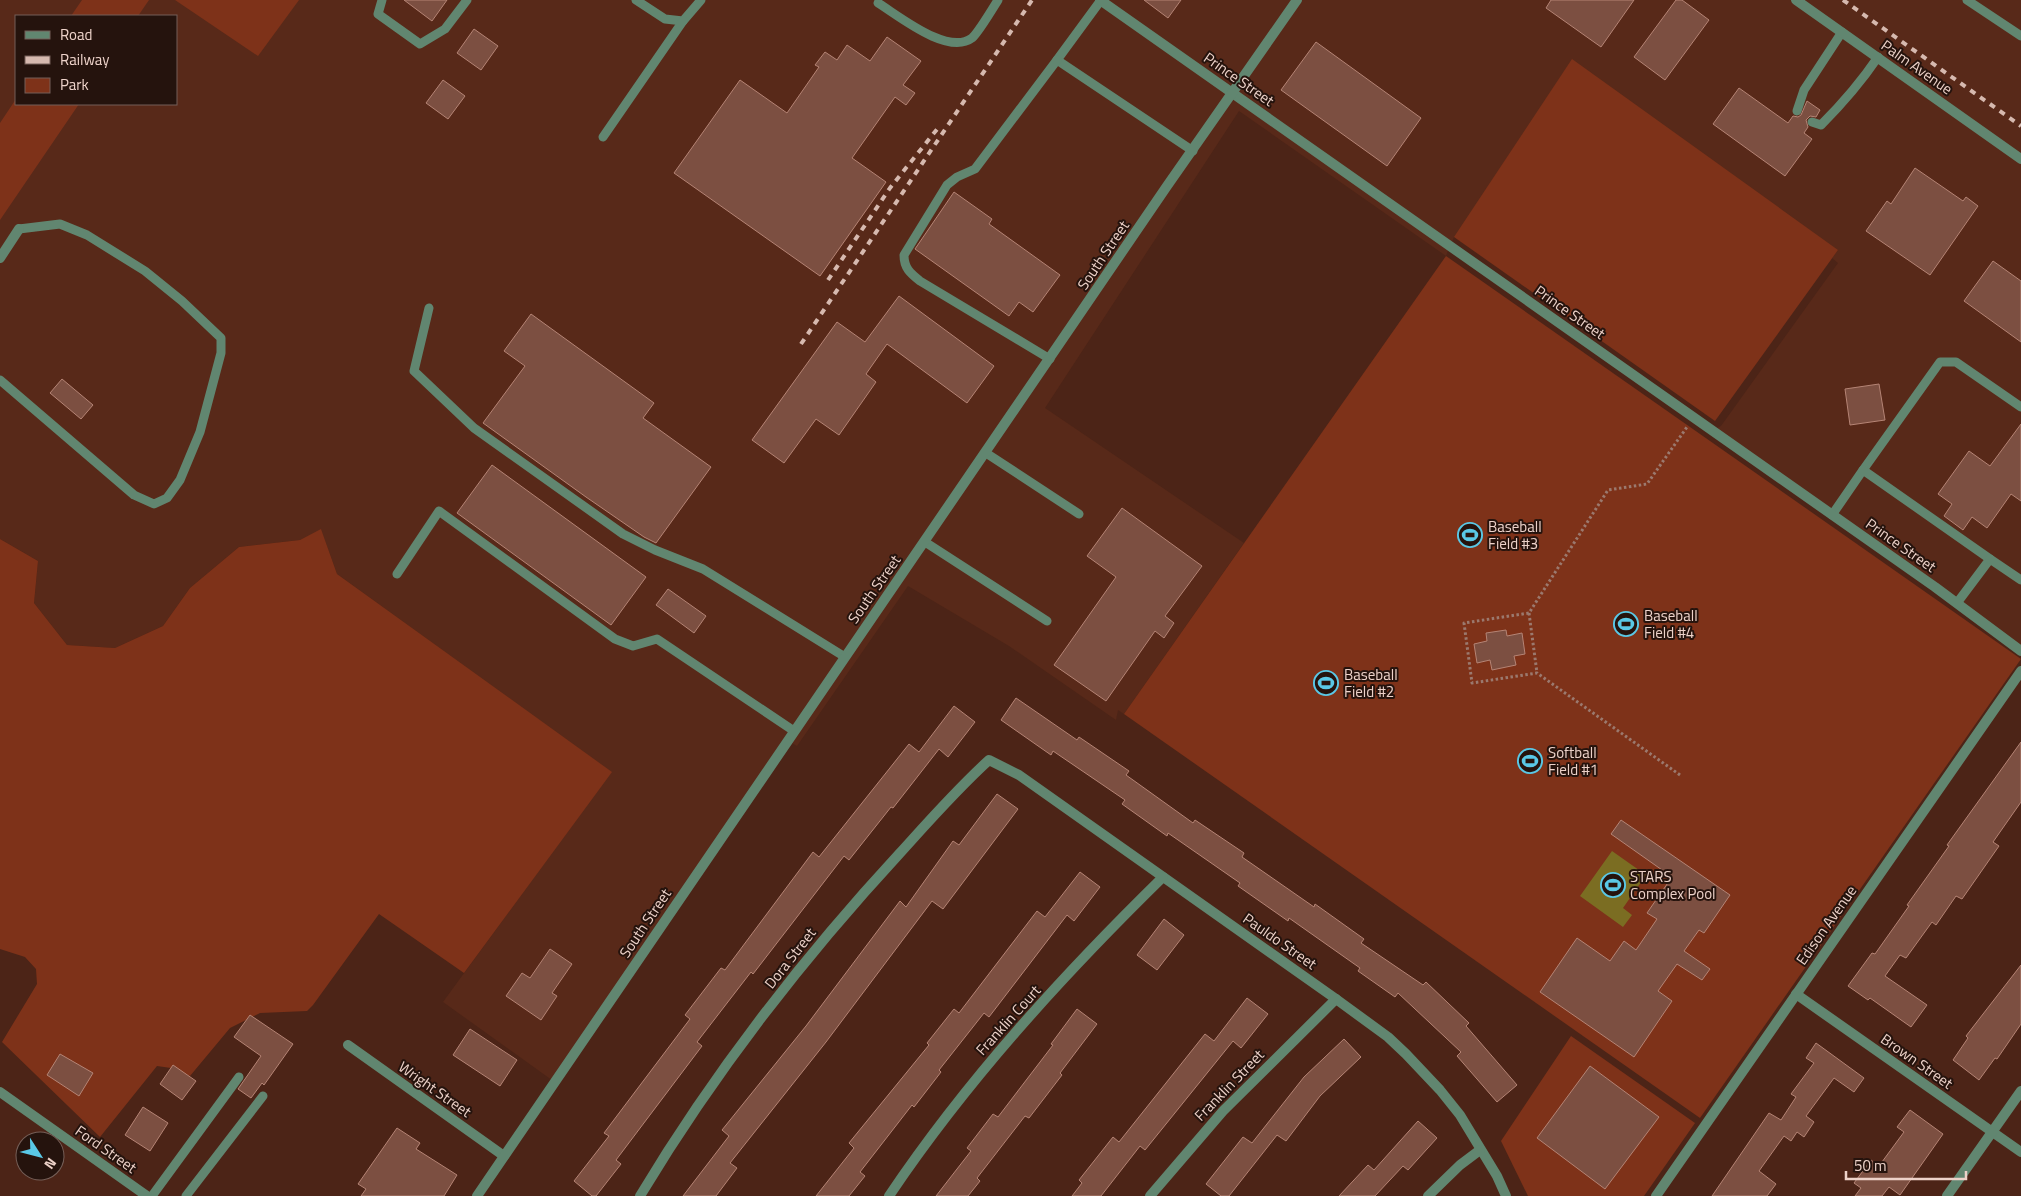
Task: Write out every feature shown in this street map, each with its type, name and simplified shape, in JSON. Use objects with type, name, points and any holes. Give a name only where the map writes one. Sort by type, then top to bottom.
[{"type":"street","name":"Prince Street","points":[[1100,0],[1957,603],[2021,651]]},
{"type":"street","name":"South Street","points":[[477,1196],[1297,0]]},
{"type":"street","name":"Palm Avenue","points":[[1796,0],[2021,159]]},
{"type":"street","points":[[0,258],[19,229]]},
{"type":"street","name":"Edison Avenue","points":[[1656,1196],[2021,671]]},
{"type":"street","name":"Pauldo Street","points":[[988,760],[1019,775],[1364,1019],[1406,1054],[1440,1090],[1460,1115],[1497,1176],[1506,1196]]},
{"type":"street","name":"Dora Street","points":[[640,1196],[658,1166],[720,1077],[822,941],[964,782],[988,760]]},
{"type":"street","name":"Franklin Court","points":[[889,1196],[987,1066],[1076,966],[1163,877]]},
{"type":"street","name":"Brown Street","points":[[1796,994],[2021,1152]]},
{"type":"street","name":"Franklin Street","points":[[1150,1196],[1223,1111],[1336,999]]},
{"type":"street","name":"Wright Street","points":[[348,1045],[504,1156]]},
{"type":"street","points":[[1947,1196],[2021,1091]]},
{"type":"street","name":"Ford Street","points":[[0,1092],[146,1196]]},
{"type":"street","points":[[1428,1196],[1460,1165],[1480,1150]]},
{"type":"lane","points":[[382,0],[378,14],[420,44],[445,29],[467,0]]},
{"type":"lane","points":[[636,0],[666,19],[683,21]]},
{"type":"lane","points":[[603,137],[683,21],[701,0]]},
{"type":"lane","points":[[878,3],[930,35],[952,44],[971,38],[998,0]]},
{"type":"lane","points":[[1050,359],[920,281],[904,265],[904,255],[947,185],[957,177],[976,169],[1100,0]]},
{"type":"lane","points":[[1967,0],[2021,36]]},
{"type":"lane","points":[[1797,111],[1804,90],[1842,32]]},
{"type":"lane","points":[[1812,122],[1821,125],[1866,75],[1878,57]]},
{"type":"lane","points":[[1057,60],[1193,151]]},
{"type":"lane","points":[[0,380],[134,495],[154,504],[167,498],[180,480],[200,432],[221,353],[221,338],[182,301],[145,271],[120,255],[87,235],[60,224],[19,229]]},
{"type":"lane","points":[[429,308],[414,371],[474,428],[623,534],[655,550],[703,569],[845,658]]},
{"type":"lane","points":[[1832,515],[1940,362],[1956,362],[2021,407]]},
{"type":"lane","points":[[986,453],[1079,514]]},
{"type":"lane","points":[[1863,470],[2021,580]]},
{"type":"lane","points":[[397,574],[439,512],[614,639],[633,646],[657,639],[794,732]]},
{"type":"lane","points":[[925,542],[1047,621]]},
{"type":"lane","points":[[1957,603],[1990,558]]},
{"type":"lane","points":[[152,1196],[238,1077]]},
{"type":"lane","points":[[186,1196],[264,1096]]},
{"type":"path","points":[[1537,673],[1529,613],[1608,490],[1647,484],[1689,424]]},
{"type":"path","points":[[1529,613],[1464,623],[1472,683],[1537,673],[1680,775]]},
{"type":"shaded area","points":[[0,0],[2021,0],[2021,650],[1448,250],[1446,256],[1239,111],[1045,408],[1244,543],[1124,714],[1118,710],[1116,720],[1009,646],[908,586],[797,746],[790,742],[556,1083],[443,1002],[611,772],[337,574],[321,530],[300,540],[239,547],[190,588],[163,626],[115,648],[67,645],[34,603],[38,561],[0,539]],"holes":[[[1454,237],[1838,250],[1832,258],[1838,263],[1721,426],[1715,429],[1451,244]]]},
{"type":"shaded area","name":"STARS Complex Pool","points":[[1612,851],[1646,875],[1623,908],[1632,915],[1623,927],[1580,896]]},
{"type":"green space","points":[[82,0],[149,0],[139,15],[72,15]]},
{"type":"green space","points":[[175,0],[299,0],[258,56]]},
{"type":"green space","points":[[1572,59],[1838,250],[1715,421],[1454,237]]},
{"type":"green space","points":[[15,100],[15,105],[78,105],[0,220],[0,123]]},
{"type":"green space","points":[[1446,256],[2021,659],[1700,1118],[1124,714]]},
{"type":"green space","points":[[321,529],[337,574],[612,772],[464,973],[379,914],[307,1011],[260,1013],[230,1028],[190,1076],[171,1068],[157,1066],[100,1137],[2,1042],[37,984],[36,969],[25,957],[0,949],[0,539],[38,561],[34,603],[67,645],[115,648],[163,626],[190,588],[239,547],[300,540]]},
{"type":"green space","points":[[1571,1036],[1695,1123],[1644,1196],[1528,1196],[1501,1141]]},
{"type":"building","points":[[404,0],[447,0],[432,21]]},
{"type":"building","points":[[1144,0],[1181,0],[1168,18]]},
{"type":"building","points":[[1551,0],[1634,0],[1601,47],[1546,8]]},
{"type":"building","points":[[1676,0],[1682,0],[1709,20],[1665,80],[1634,57]]},
{"type":"building","points":[[474,29],[498,46],[481,70],[457,53]]},
{"type":"building","points":[[887,37],[921,61],[903,85],[915,93],[906,105],[895,97],[852,158],[886,182],[820,276],[674,173],[740,80],[787,113],[819,67],[815,65],[825,52],[837,60],[847,45],[870,61]]},
{"type":"building","points":[[1316,42],[1421,118],[1387,166],[1281,90]]},
{"type":"building","points":[[443,80],[465,96],[448,119],[426,103]]},
{"type":"building","points":[[1739,88],[1788,123],[1793,116],[1798,117],[1801,115],[1807,101],[1820,110],[1816,117],[1810,116],[1806,120],[1808,127],[1804,133],[1812,139],[1785,176],[1713,124]]},
{"type":"building","points":[[1915,168],[1963,201],[1966,197],[1978,206],[1930,275],[1866,231],[1887,201],[1891,204]]},
{"type":"building","points":[[954,192],[992,219],[989,224],[1060,275],[1033,312],[1019,302],[1009,316],[915,249]]},
{"type":"building","points":[[1993,261],[2021,281],[2021,342],[1964,301]]},
{"type":"building","points":[[899,296],[994,366],[967,403],[887,344],[866,374],[876,382],[839,435],[816,419],[784,463],[752,440],[837,322],[865,342]]},
{"type":"building","points":[[531,314],[654,403],[643,418],[711,467],[656,543],[644,537],[586,497],[483,423],[525,366],[504,351]]},
{"type":"building","points":[[62,379],[93,405],[81,419],[50,393]]},
{"type":"building","points":[[1879,384],[1885,420],[1850,425],[1845,389]]},
{"type":"building","points":[[2021,424],[2021,501],[2011,494],[1987,528],[1972,517],[1963,530],[1944,516],[1952,504],[1938,494],[1969,451],[1990,466]]},
{"type":"building","points":[[492,465],[646,577],[611,625],[457,513]]},
{"type":"building","points":[[1122,508],[1202,566],[1165,616],[1174,623],[1164,638],[1155,631],[1106,701],[1054,665],[1116,577],[1087,556]]},
{"type":"building","points":[[668,589],[706,616],[694,633],[656,605]]},
{"type":"building","points":[[1506,630],[1507,636],[1522,633],[1525,654],[1514,656],[1516,665],[1492,670],[1490,660],[1477,663],[1474,644],[1487,641],[1486,633]]},
{"type":"building","points":[[1016,698],[1077,740],[1079,737],[1129,771],[1126,775],[1193,823],[1195,820],[1244,853],[1242,857],[1314,907],[1315,904],[1364,939],[1361,943],[1423,985],[1426,982],[1469,1023],[1466,1026],[1517,1085],[1497,1102],[1457,1056],[1461,1052],[1398,993],[1395,997],[1358,971],[1360,968],[1289,918],[1288,921],[1238,886],[1240,883],[1168,833],[1167,836],[1122,804],[1125,800],[1053,751],[1051,755],[1001,720]]},
{"type":"building","points":[[954,706],[975,722],[948,757],[939,749],[849,860],[844,856],[753,974],[751,972],[697,1042],[702,1046],[616,1160],[621,1164],[596,1196],[592,1196],[574,1181],[609,1136],[604,1133],[690,1019],[685,1015],[721,968],[725,970],[813,852],[819,857],[909,744],[919,752]]},
{"type":"building","points":[[2021,742],[2021,802],[1993,842],[1999,846],[1962,899],[1956,896],[1936,925],[1932,922],[1906,958],[1900,955],[1885,976],[1927,1005],[1911,1027],[1870,998],[1868,1000],[1848,986],[1872,953],[1875,954],[1949,846],[1947,845]]},
{"type":"building","points":[[997,794],[1018,809],[943,909],[932,901],[826,1042],[730,1163],[737,1168],[716,1196],[683,1196],[729,1136],[722,1130],[806,1026],[900,901],[906,907],[953,841],[959,845]]},
{"type":"building","points":[[1621,820],[1730,895],[1704,933],[1699,930],[1684,951],[1710,969],[1702,980],[1677,964],[1658,991],[1672,1001],[1634,1057],[1540,992],[1577,938],[1610,961],[1624,941],[1636,950],[1657,919],[1647,913],[1672,877],[1611,834]]},
{"type":"building","points":[[1080,872],[1100,887],[1074,921],[1067,915],[989,1017],[984,1013],[939,1070],[941,1072],[914,1107],[912,1105],[860,1172],[865,1176],[849,1196],[816,1196],[854,1148],[849,1143],[929,1045],[927,1043],[954,1009],[959,1013],[1037,911],[1045,917]]},
{"type":"building","points":[[1164,919],[1184,935],[1157,970],[1137,955]]},
{"type":"building","points":[[550,949],[572,964],[552,993],[557,996],[541,1020],[506,996],[522,973],[530,978]]},
{"type":"building","points":[[2021,965],[2021,1024],[1997,1059],[1995,1058],[1979,1080],[1953,1060],[1968,1038],[1966,1036]]},
{"type":"building","points":[[1247,998],[1268,1014],[1241,1048],[1233,1041],[1145,1150],[1140,1146],[1101,1196],[1072,1196],[1082,1183],[1079,1180],[1113,1137],[1119,1142],[1205,1034],[1214,1041]]},
{"type":"building","points":[[1077,1009],[1097,1024],[1060,1073],[1062,1075],[1029,1118],[1025,1116],[977,1178],[980,1181],[968,1196],[936,1196],[971,1151],[967,1148],[993,1114],[998,1117],[1053,1045],[1051,1044]]},
{"type":"building","points":[[250,1015],[293,1044],[264,1085],[262,1083],[251,1098],[238,1089],[261,1056],[234,1037]]},
{"type":"building","points":[[470,1029],[517,1060],[500,1086],[453,1055]]},
{"type":"building","points":[[1344,1039],[1361,1057],[1320,1096],[1286,1141],[1277,1135],[1229,1196],[1221,1196],[1206,1184],[1243,1137],[1252,1143],[1304,1077]]},
{"type":"building","points":[[1816,1043],[1864,1078],[1854,1092],[1834,1078],[1806,1116],[1814,1122],[1804,1137],[1797,1132],[1791,1141],[1784,1136],[1759,1171],[1776,1184],[1767,1196],[1712,1196],[1769,1113],[1781,1120],[1796,1097],[1791,1094],[1814,1063],[1806,1058]]},
{"type":"building","points":[[60,1054],[93,1073],[79,1096],[47,1075]]},
{"type":"building","points":[[173,1065],[196,1081],[182,1100],[160,1084]]},
{"type":"building","points":[[1590,1066],[1659,1117],[1605,1189],[1537,1138]]},
{"type":"building","points":[[143,1107],[168,1123],[150,1151],[125,1135]]},
{"type":"building","points":[[1910,1110],[1943,1134],[1900,1195],[1889,1187],[1882,1196],[1855,1196],[1861,1188],[1854,1183],[1871,1160],[1879,1166],[1904,1132],[1897,1127]]},
{"type":"building","points":[[1418,1121],[1437,1138],[1408,1170],[1403,1166],[1375,1196],[1339,1196],[1368,1165],[1374,1170]]},
{"type":"building","points":[[397,1128],[420,1143],[416,1149],[457,1175],[444,1196],[361,1196],[366,1189],[358,1184]]},
{"type":"railway","points":[[801,344],[1032,0]]},
{"type":"railway","points":[[1843,0],[2021,126]]},
{"type":"railway","points":[[828,280],[890,188],[938,128]]},
{"type":"place","name":"Baseball Field #3","points":[[1470,535]]},
{"type":"place","name":"Baseball Field #4","points":[[1626,624]]},
{"type":"place","name":"Baseball Field #2","points":[[1326,683]]},
{"type":"place","name":"Softball Field #1","points":[[1530,761]]},
{"type":"place","name":"STARS Complex Pool","points":[[1613,885]]}]
